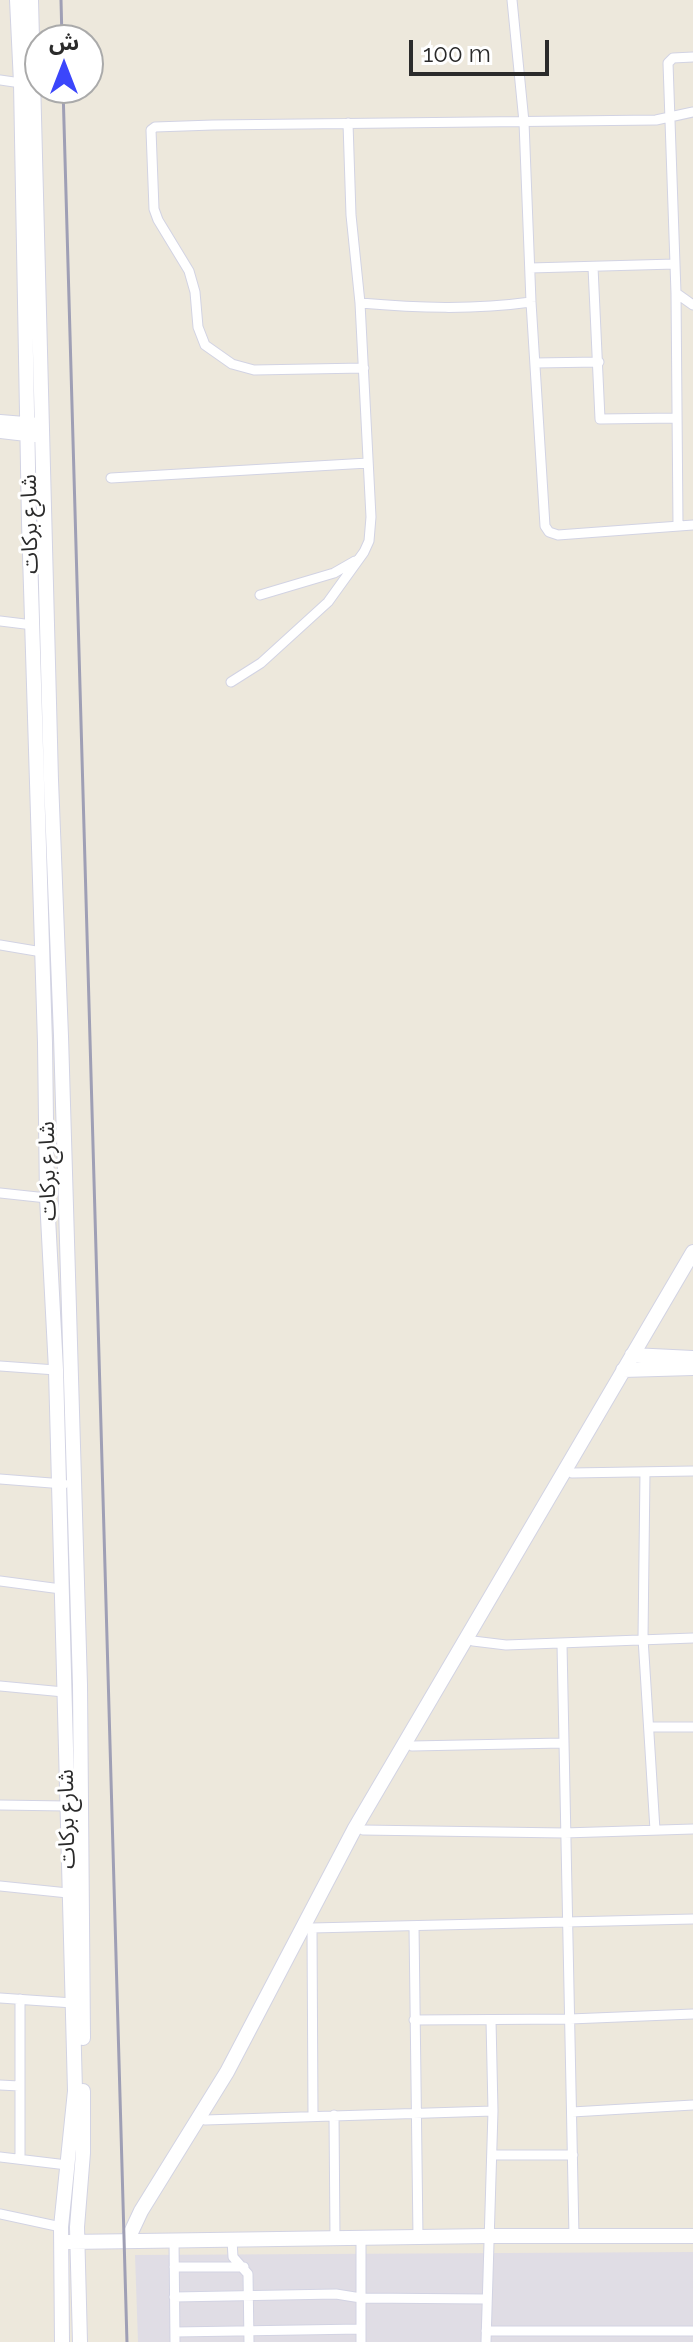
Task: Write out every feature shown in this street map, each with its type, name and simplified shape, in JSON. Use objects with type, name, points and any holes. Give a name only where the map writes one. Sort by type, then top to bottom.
[{"type":"main road","name":"شارع بركات","points":[[17,0],[80,1685],[83,2003],[83,2153],[77,2242],[80,2342]]},
{"type":"main road","name":"شارع بركات","points":[[31,0],[35,430],[33,625],[47,1198],[56,1370],[75,2091],[61,2235],[62,2342]]},
{"type":"main road","points":[[0,422],[35,430]]},
{"type":"main road","points":[[0,431],[35,430]]},
{"type":"main road","points":[[132,2241],[141,2211],[312,1928],[363,1830],[572,1473],[693,1252]]},
{"type":"main road","points":[[132,2241],[238,2068],[355,1828],[632,1363],[693,1267]]},
{"type":"main road","points":[[632,1363],[693,1358]]},
{"type":"main road","points":[[632,1363],[693,1368]]},
{"type":"main road","points":[[61,2235],[77,2242],[693,2236]]},
{"type":"street","points":[[512,0],[524,122],[545,526],[549,532],[558,535],[693,525]]},
{"type":"street","points":[[678,525],[676,293],[669,60],[693,57]]},
{"type":"street","points":[[0,80],[21,83]]},
{"type":"street","points":[[364,368],[254,370],[232,364],[205,345],[198,327],[195,292],[189,271],[154,209],[151,130],[155,127],[670,118],[693,112]]},
{"type":"street","points":[[231,682],[255,668],[314,617],[369,541],[364,368],[351,215],[348,123]]},
{"type":"street","points":[[530,268],[675,264]]},
{"type":"street","points":[[593,267],[600,419],[676,418]]},
{"type":"street","points":[[676,293],[693,305]]},
{"type":"street","points":[[360,303],[447,309],[531,302]]},
{"type":"street","points":[[535,363],[599,362]]},
{"type":"street","points":[[111,478],[368,463]]},
{"type":"street","points":[[260,595],[334,573],[358,560]]},
{"type":"street","points":[[0,621],[33,625]]},
{"type":"street","points":[[0,945],[42,952]]},
{"type":"street","points":[[0,1193],[47,1198]]},
{"type":"street","points":[[0,1366],[56,1370]]},
{"type":"street","points":[[572,1473],[693,1471]]},
{"type":"street","points":[[645,1472],[643,1638],[655,1830]]},
{"type":"street","points":[[0,1479],[74,1484]]},
{"type":"street","points":[[0,1581],[61,1589]]},
{"type":"street","points":[[473,1641],[490,1645],[693,1638]]},
{"type":"street","points":[[562,1644],[574,2236]]},
{"type":"street","points":[[0,1686],[64,1692]]},
{"type":"street","points":[[650,1727],[693,1727]]},
{"type":"street","points":[[412,1746],[563,1743]]},
{"type":"street","points":[[0,1805],[66,1806]]},
{"type":"street","points":[[363,1830],[564,1833],[693,1829]]},
{"type":"street","points":[[0,1886],[68,1893]]},
{"type":"street","points":[[313,2116],[312,1928],[693,1919]]},
{"type":"street","points":[[414,1926],[418,2237]]},
{"type":"street","points":[[0,1998],[73,2003]]},
{"type":"street","points":[[20,1999],[20,2158]]},
{"type":"street","points":[[414,2020],[693,2014]]},
{"type":"street","points":[[491,2020],[493,2111],[486,2337],[693,2331]]},
{"type":"street","points":[[0,2085],[19,2086]]},
{"type":"street","points":[[572,2112],[693,2105]]},
{"type":"street","points":[[205,2120],[493,2111]]},
{"type":"street","points":[[334,2115],[335,2238]]},
{"type":"street","points":[[492,2155],[573,2155]]},
{"type":"street","points":[[0,2157],[67,2165]]},
{"type":"street","points":[[0,2214],[61,2235]]},
{"type":"street","points":[[361,2238],[361,2342]]},
{"type":"street","points":[[174,2240],[175,2337],[249,2331],[361,2329]]},
{"type":"street","points":[[232,2240],[233,2257],[248,2274],[249,2342]]},
{"type":"street","points":[[174,2267],[244,2267]]},
{"type":"street","points":[[174,2297],[336,2294],[361,2298],[486,2299]]},
{"type":"shaded area","points":[[693,2252],[693,2342],[138,2342],[135,2255]]},
{"type":"railway","points":[[61,0],[62,24]]},
{"type":"railway","points":[[63,104],[127,2342]]}]
